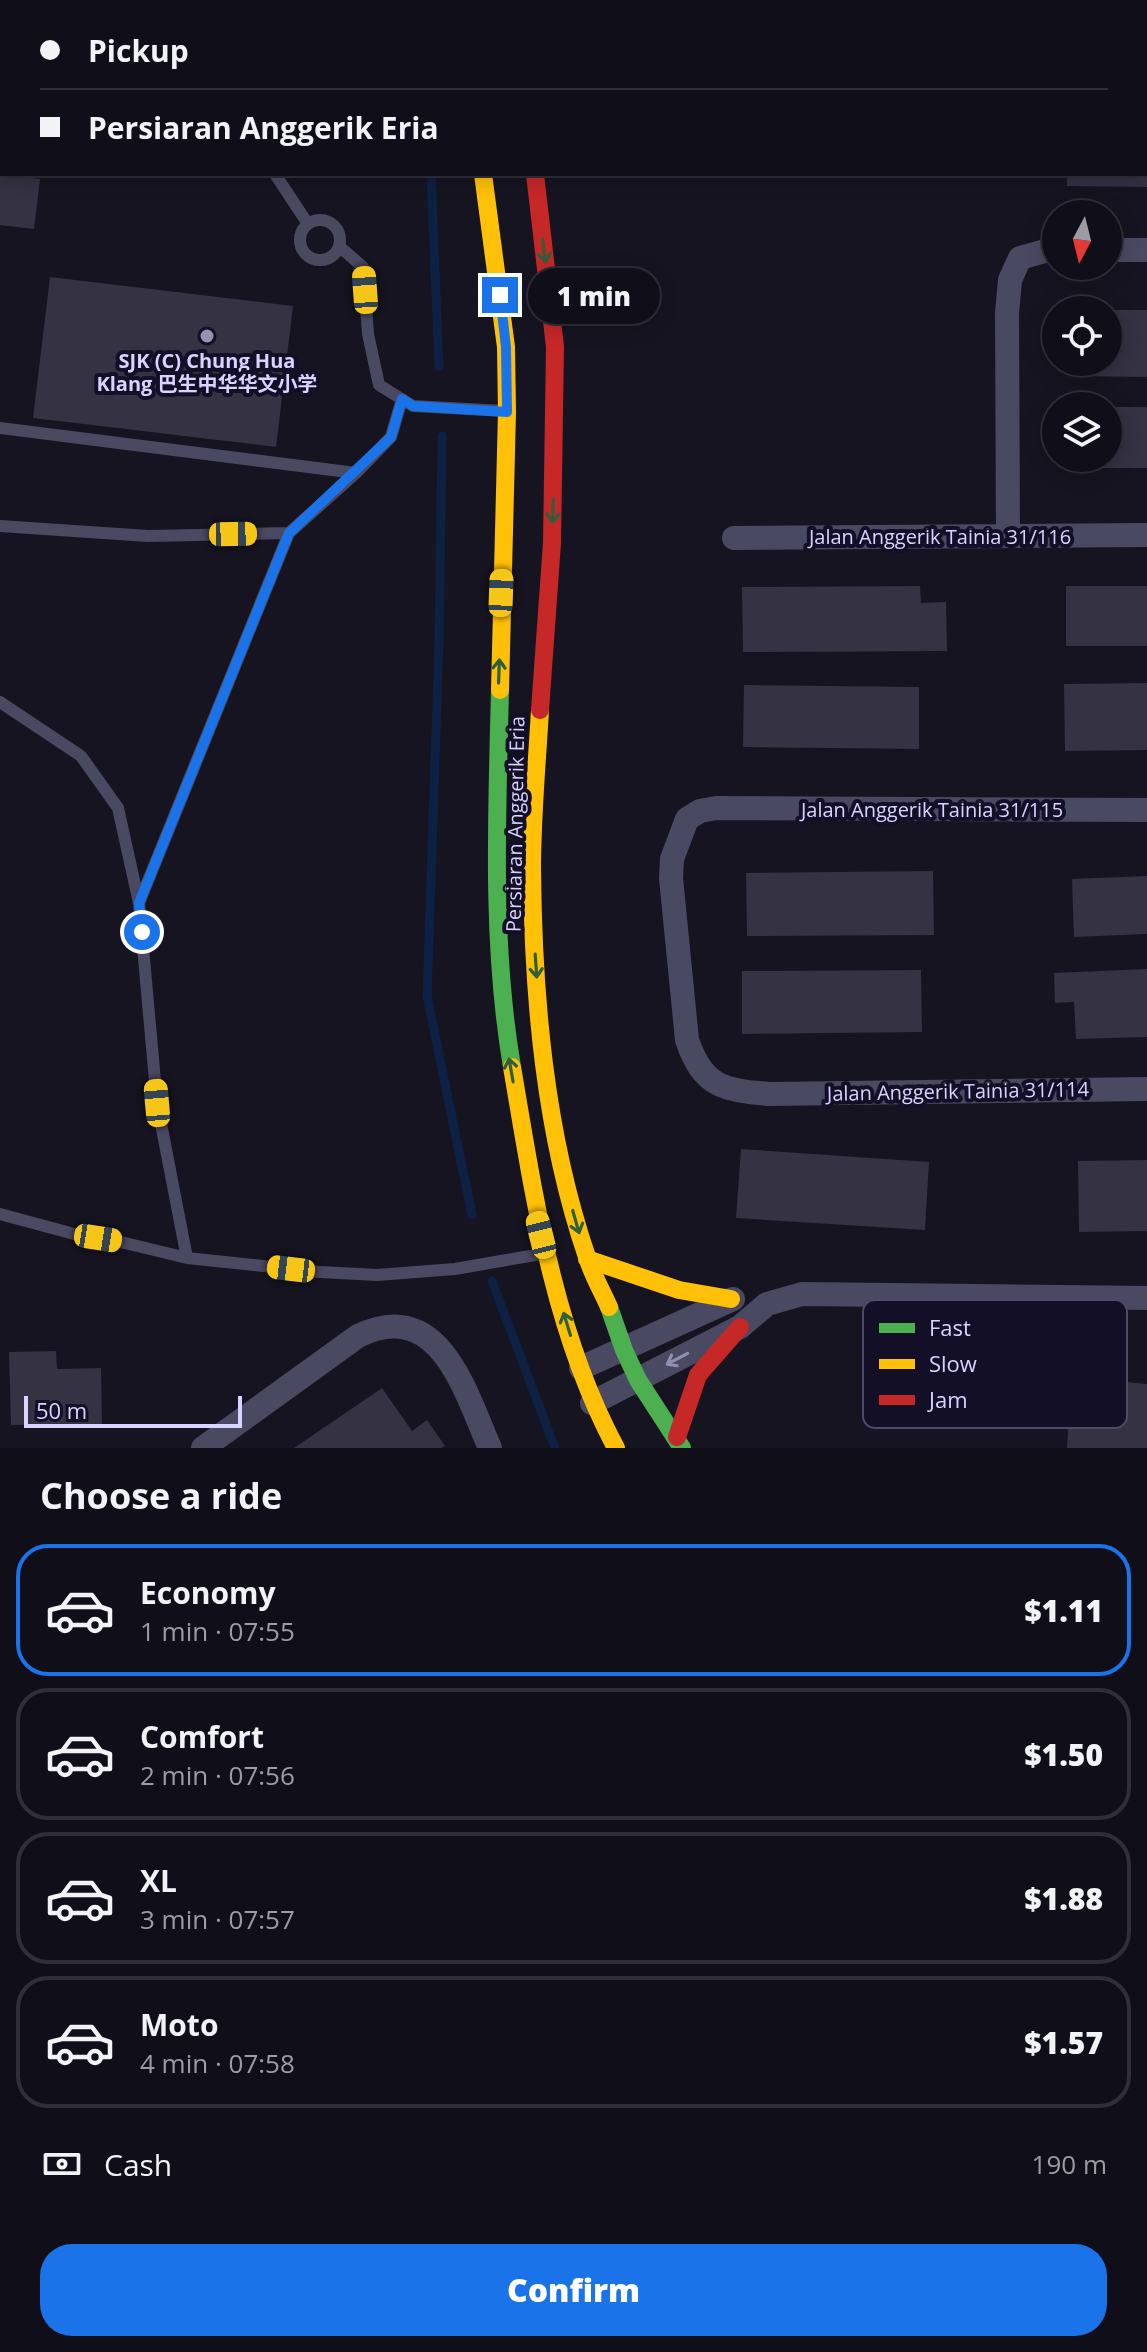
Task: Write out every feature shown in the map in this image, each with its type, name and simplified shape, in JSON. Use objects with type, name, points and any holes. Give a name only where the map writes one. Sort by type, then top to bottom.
[{"type":"main road","name":"Persiaran Anggerik Eria","points":[[483,176],[506,347],[496,870],[501,984],[509,1061],[545,1253],[592,1403],[616,1448]]},
{"type":"main road","name":"Persiaran Anggerik Eria","points":[[535,176],[555,347],[552,543],[542,661],[532,867],[537,985],[554,1133],[587,1259],[638,1380],[680,1442]]},
{"type":"main road","points":[[587,1259],[679,1290],[731,1299]]},
{"type":"main road","points":[[680,1442],[698,1375],[740,1327]]},
{"type":"street","points":[[1122,250],[1147,250]]},
{"type":"street","points":[[1008,535],[1007,313],[1010,280],[1020,258],[1042,252]]},
{"type":"street","name":"Jalan Anggerik Tainia 31/116","points":[[734,538],[1147,535]]},
{"type":"street","name":"Jalan Anggerik Tainia 31/115","points":[[716,808],[1147,810]]},
{"type":"street","name":"Jalan Anggerik Tainia 31/114","points":[[716,808],[700,811],[687,819],[672,859],[671,878],[687,1040],[695,1062],[708,1079],[723,1088],[769,1094],[1147,1089]]},
{"type":"street","points":[[581,1368],[731,1299],[767,1304],[802,1294],[1147,1298]]},
{"type":"street","points":[[592,1403],[740,1327],[767,1304]]},
{"type":"street","points":[[203,1448],[358,1336],[371,1329],[387,1327],[415,1332],[439,1346],[451,1362],[490,1448]]},
{"type":"lane","points":[[276,176],[308,224]]},
{"type":"lane","points":[[321,220],[333,224],[340,234],[340,247],[325,261],[317,261],[305,254],[300,242],[308,224],[321,220]]},
{"type":"lane","points":[[340,247],[363,267],[368,334],[379,385],[413,406],[507,412]]},
{"type":"lane","points":[[139,903],[289,533],[391,437],[402,399]]},
{"type":"lane","points":[[0,428],[356,473]]},
{"type":"lane","points":[[0,526],[148,536],[289,533]]},
{"type":"lane","points":[[0,702],[81,756],[118,808],[139,903],[157,1103],[187,1258]]},
{"type":"lane","points":[[0,1214],[78,1235],[187,1258],[305,1271],[377,1275],[455,1269],[545,1253]]},
{"type":"building","points":[[0,176],[40,179],[34,229],[0,225]]},
{"type":"building","points":[[1067,176],[1147,176],[1147,187],[1067,186]]},
{"type":"building","points":[[50,277],[293,306],[276,447],[33,418]]},
{"type":"building","points":[[1122,310],[1147,310],[1147,377],[1074,376],[1122,376]]},
{"type":"building","points":[[1122,407],[1147,407],[1147,468],[1122,468]]},
{"type":"building","points":[[920,586],[921,603],[946,602],[947,651],[743,652],[742,587]]},
{"type":"building","points":[[1066,586],[1147,586],[1147,646],[1066,646]]},
{"type":"building","points":[[1147,683],[1147,750],[1065,751],[1064,684]]},
{"type":"building","points":[[744,685],[919,687],[919,749],[743,747]]},
{"type":"building","points":[[933,871],[934,935],[747,936],[746,873]]},
{"type":"building","points":[[1147,876],[1147,934],[1074,937],[1072,879]]},
{"type":"building","points":[[1147,969],[1147,1037],[1076,1039],[1074,1002],[1055,1003],[1054,973]]},
{"type":"building","points":[[921,970],[922,1032],[742,1034],[742,971]]},
{"type":"building","points":[[741,1149],[929,1162],[925,1230],[736,1218]]},
{"type":"building","points":[[1147,1160],[1147,1231],[1079,1232],[1078,1161]]},
{"type":"building","points":[[56,1351],[57,1369],[101,1368],[102,1424],[11,1425],[9,1352]]},
{"type":"building","points":[[1127,1382],[1147,1384],[1147,1448],[1067,1448],[1068,1428],[1127,1428]]},
{"type":"building","points":[[382,1388],[412,1431],[427,1420],[445,1446],[294,1448]]},
{"type":"waterway","points":[[431,176],[439,367]]},
{"type":"waterway","points":[[442,436],[439,643],[427,996],[472,1215]]},
{"type":"waterway","points":[[492,1281],[555,1448]]},
{"type":"traffic: fast","points":[[500,690],[498,926],[512,1067]]},
{"type":"traffic: fast","points":[[609,1307],[638,1380],[682,1448]]},
{"type":"traffic: slow","points":[[483,176],[506,347],[500,690]]},
{"type":"traffic: slow","points":[[540,710],[532,868],[535,966],[544,1065],[551,1114],[573,1210],[589,1263],[609,1307]]},
{"type":"traffic: slow","points":[[512,1067],[538,1213],[561,1310],[594,1403],[616,1448]]},
{"type":"traffic: slow","points":[[587,1259],[679,1290],[731,1299]]},
{"type":"traffic: jam","points":[[535,176],[555,347],[552,543],[540,710]]},
{"type":"traffic: jam","points":[[677,1437],[698,1375],[740,1327]]},
{"type":"place","name":"SJK (C) Chung Hua Klang 巴生中华华文小学","points":[[207,336]]},
{"type":"route","points":[[142,932],[139,903],[289,533],[391,437],[402,399],[413,406],[507,412],[506,347],[500,295]]}]
